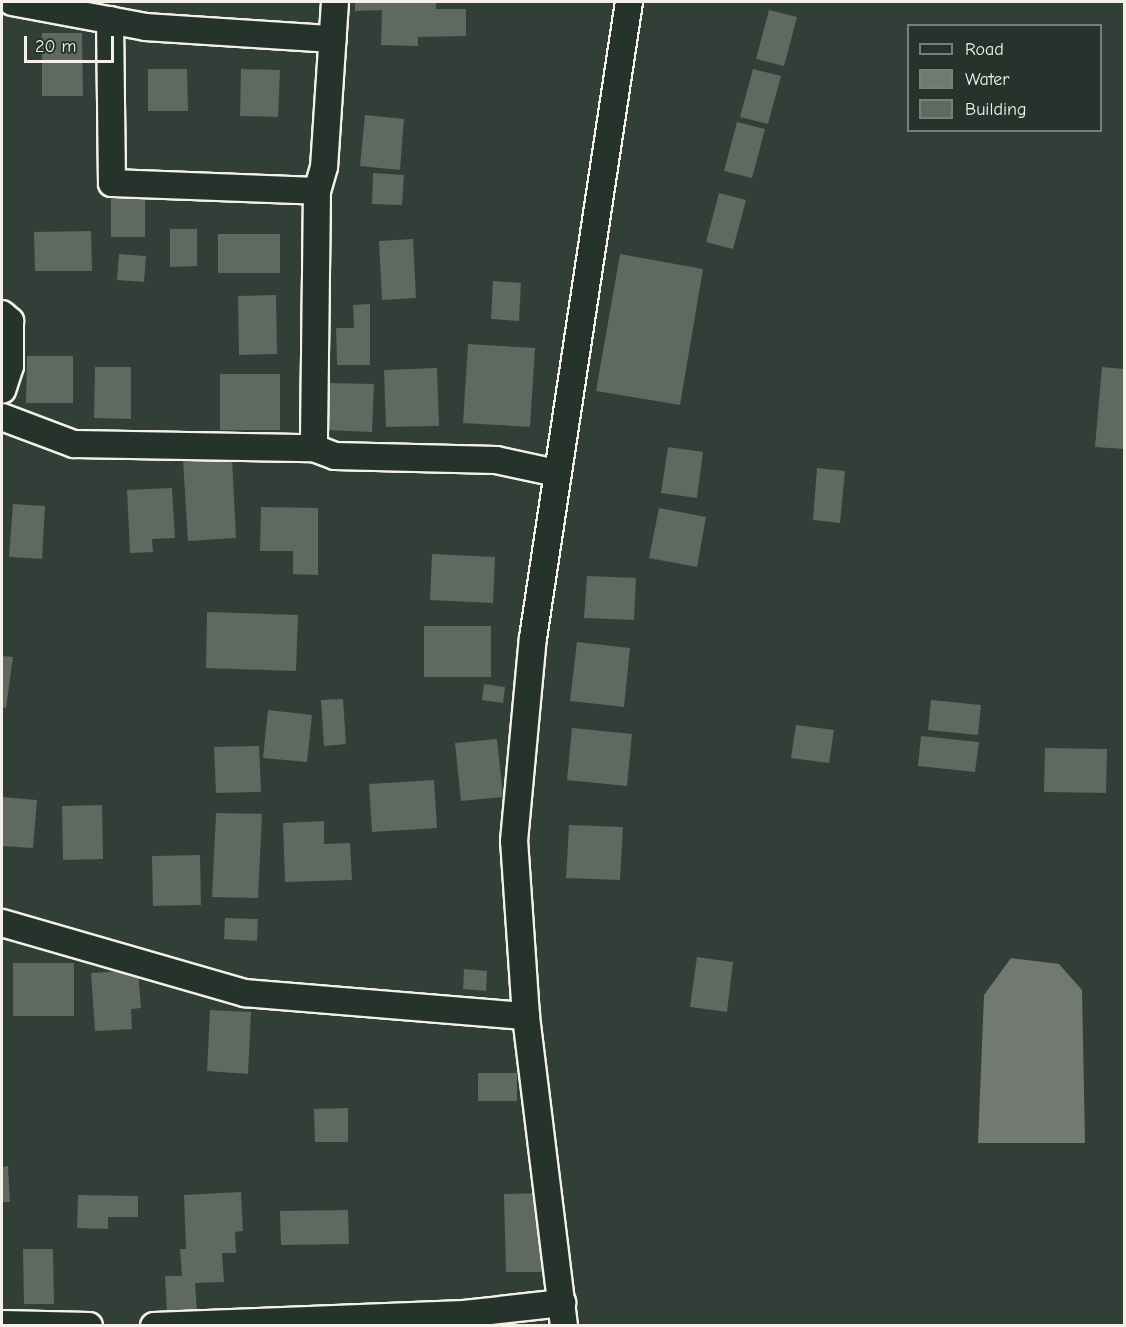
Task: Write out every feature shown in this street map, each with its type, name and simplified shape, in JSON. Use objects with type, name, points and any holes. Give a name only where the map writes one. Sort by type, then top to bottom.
[{"type":"street","points":[[12,2],[145,27],[333,39]]},
{"type":"street","points":[[314,448],[316,191],[324,167],[335,2]]},
{"type":"street","points":[[154,1326],[464,1314],[563,1314],[526,1016],[514,841],[532,638],[629,2]]},
{"type":"street","points":[[110,20],[112,183],[316,191]]},
{"type":"street","points":[[2,314],[10,321],[10,366],[2,390]]},
{"type":"street","points":[[2,417],[74,444],[314,448],[335,456],[496,460],[556,473]]},
{"type":"street","points":[[2,923],[245,993],[526,1016]]},
{"type":"street","points":[[2,1324],[89,1326]]},
{"type":"water","points":[[1011,958],[1059,964],[1082,990],[1085,1143],[978,1143],[984,995]]},
{"type":"building","points":[[355,2],[436,2],[436,9],[466,9],[466,36],[418,37],[418,46],[381,45],[382,10],[355,11]]},
{"type":"building","points":[[769,10],[797,17],[784,66],[756,59]]},
{"type":"building","points":[[42,33],[82,33],[83,96],[42,96]]},
{"type":"building","points":[[148,69],[187,69],[188,111],[148,111]]},
{"type":"building","points":[[241,69],[280,70],[278,117],[240,116]]},
{"type":"building","points":[[753,69],[781,76],[768,124],[740,117]]},
{"type":"building","points":[[365,115],[404,119],[400,170],[360,166]]},
{"type":"building","points":[[737,122],[765,129],[752,178],[724,171]]},
{"type":"building","points":[[373,173],[404,175],[402,205],[372,204]]},
{"type":"building","points":[[719,193],[746,200],[733,249],[706,242]]},
{"type":"building","points":[[111,199],[145,199],[145,237],[111,237]]},
{"type":"building","points":[[170,229],[197,229],[197,266],[170,267]]},
{"type":"building","points":[[91,231],[92,271],[35,271],[34,232]]},
{"type":"building","points":[[218,234],[280,234],[280,273],[218,273]]},
{"type":"building","points":[[413,239],[416,298],[382,300],[379,241]]},
{"type":"building","points":[[119,254],[146,256],[144,282],[117,280]]},
{"type":"building","points":[[620,254],[703,269],[680,405],[596,391]]},
{"type":"building","points":[[493,281],[521,283],[519,321],[491,319]]},
{"type":"building","points":[[276,295],[277,354],[239,355],[238,296]]},
{"type":"building","points":[[370,304],[370,365],[337,365],[336,328],[354,328],[353,305]]},
{"type":"building","points":[[468,344],[535,348],[530,427],[463,423]]},
{"type":"building","points":[[27,356],[73,356],[73,403],[26,403]]},
{"type":"building","points":[[95,367],[131,367],[131,419],[94,418]]},
{"type":"building","points":[[1102,367],[1124,369],[1124,449],[1095,447]]},
{"type":"building","points":[[437,368],[439,426],[386,427],[384,370]]},
{"type":"building","points":[[220,374],[280,374],[280,430],[220,430]]},
{"type":"building","points":[[329,383],[374,384],[372,432],[327,430]]},
{"type":"building","points":[[668,447],[703,452],[697,498],[661,493]]},
{"type":"building","points":[[232,457],[236,538],[188,541],[183,460]]},
{"type":"building","points":[[817,468],[845,471],[840,523],[813,520]]},
{"type":"building","points":[[172,488],[175,538],[152,539],[153,552],[130,553],[127,490]]},
{"type":"building","points":[[13,504],[45,506],[42,559],[9,557]]},
{"type":"building","points":[[261,507],[318,508],[318,575],[293,574],[293,551],[260,551]]},
{"type":"building","points":[[659,508],[706,517],[697,567],[649,558]]},
{"type":"building","points":[[432,554],[495,557],[493,603],[430,600]]},
{"type":"building","points":[[587,576],[636,578],[634,620],[584,618]]},
{"type":"building","points":[[207,612],[298,615],[296,671],[206,668]]},
{"type":"building","points":[[424,626],[491,626],[491,677],[424,677]]},
{"type":"building","points":[[577,642],[630,648],[624,707],[570,701]]},
{"type":"building","points":[[2,656],[13,657],[6,708],[2,707]]},
{"type":"building","points":[[484,684],[505,687],[503,703],[482,700]]},
{"type":"building","points":[[343,699],[346,744],[324,746],[321,700]]},
{"type":"building","points":[[931,700],[981,705],[978,735],[928,730]]},
{"type":"building","points":[[268,710],[312,715],[307,762],[263,758]]},
{"type":"building","points":[[796,725],[834,730],[829,763],[791,758]]},
{"type":"building","points":[[572,728],[632,734],[627,786],[567,780]]},
{"type":"building","points":[[921,736],[979,742],[975,772],[918,766]]},
{"type":"building","points":[[497,739],[503,797],[461,801],[455,743]]},
{"type":"building","points":[[259,746],[261,792],[216,793],[214,747]]},
{"type":"building","points":[[1045,748],[1107,749],[1106,793],[1044,792]]},
{"type":"building","points":[[434,780],[437,828],[372,832],[369,784]]},
{"type":"building","points":[[2,797],[37,800],[33,848],[2,846]]},
{"type":"building","points":[[102,805],[103,859],[63,860],[62,806]]},
{"type":"building","points":[[216,813],[262,814],[258,898],[212,897]]},
{"type":"building","points":[[324,821],[324,844],[350,843],[352,880],[285,882],[283,823]]},
{"type":"building","points":[[569,825],[623,827],[620,880],[566,878]]},
{"type":"building","points":[[200,855],[201,905],[153,906],[152,856]]},
{"type":"building","points":[[225,918],[258,919],[257,941],[224,939]]},
{"type":"building","points":[[697,957],[733,962],[727,1012],[690,1007]]},
{"type":"building","points":[[13,963],[74,963],[74,1016],[13,1016]]},
{"type":"building","points":[[464,969],[487,971],[486,991],[463,989]]},
{"type":"building","points":[[138,970],[141,1008],[131,1009],[132,1029],[95,1031],[91,973]]},
{"type":"building","points":[[210,1010],[251,1012],[248,1074],[207,1071]]},
{"type":"building","points":[[478,1073],[517,1073],[517,1101],[478,1101]]},
{"type":"building","points":[[348,1108],[348,1142],[315,1142],[314,1109]]},
{"type":"building","points":[[8,1166],[10,1202],[2,1202],[2,1167]]},
{"type":"building","points":[[241,1192],[243,1231],[235,1232],[236,1253],[222,1253],[224,1282],[195,1283],[197,1312],[167,1313],[165,1276],[182,1276],[180,1249],[186,1249],[184,1195]]},
{"type":"building","points":[[541,1193],[542,1272],[506,1272],[504,1194]]},
{"type":"building","points":[[78,1195],[138,1196],[138,1217],[108,1217],[108,1229],[77,1228]]},
{"type":"building","points":[[348,1210],[349,1244],[281,1245],[280,1211]]},
{"type":"building","points":[[23,1249],[53,1249],[54,1304],[24,1304]]}]
